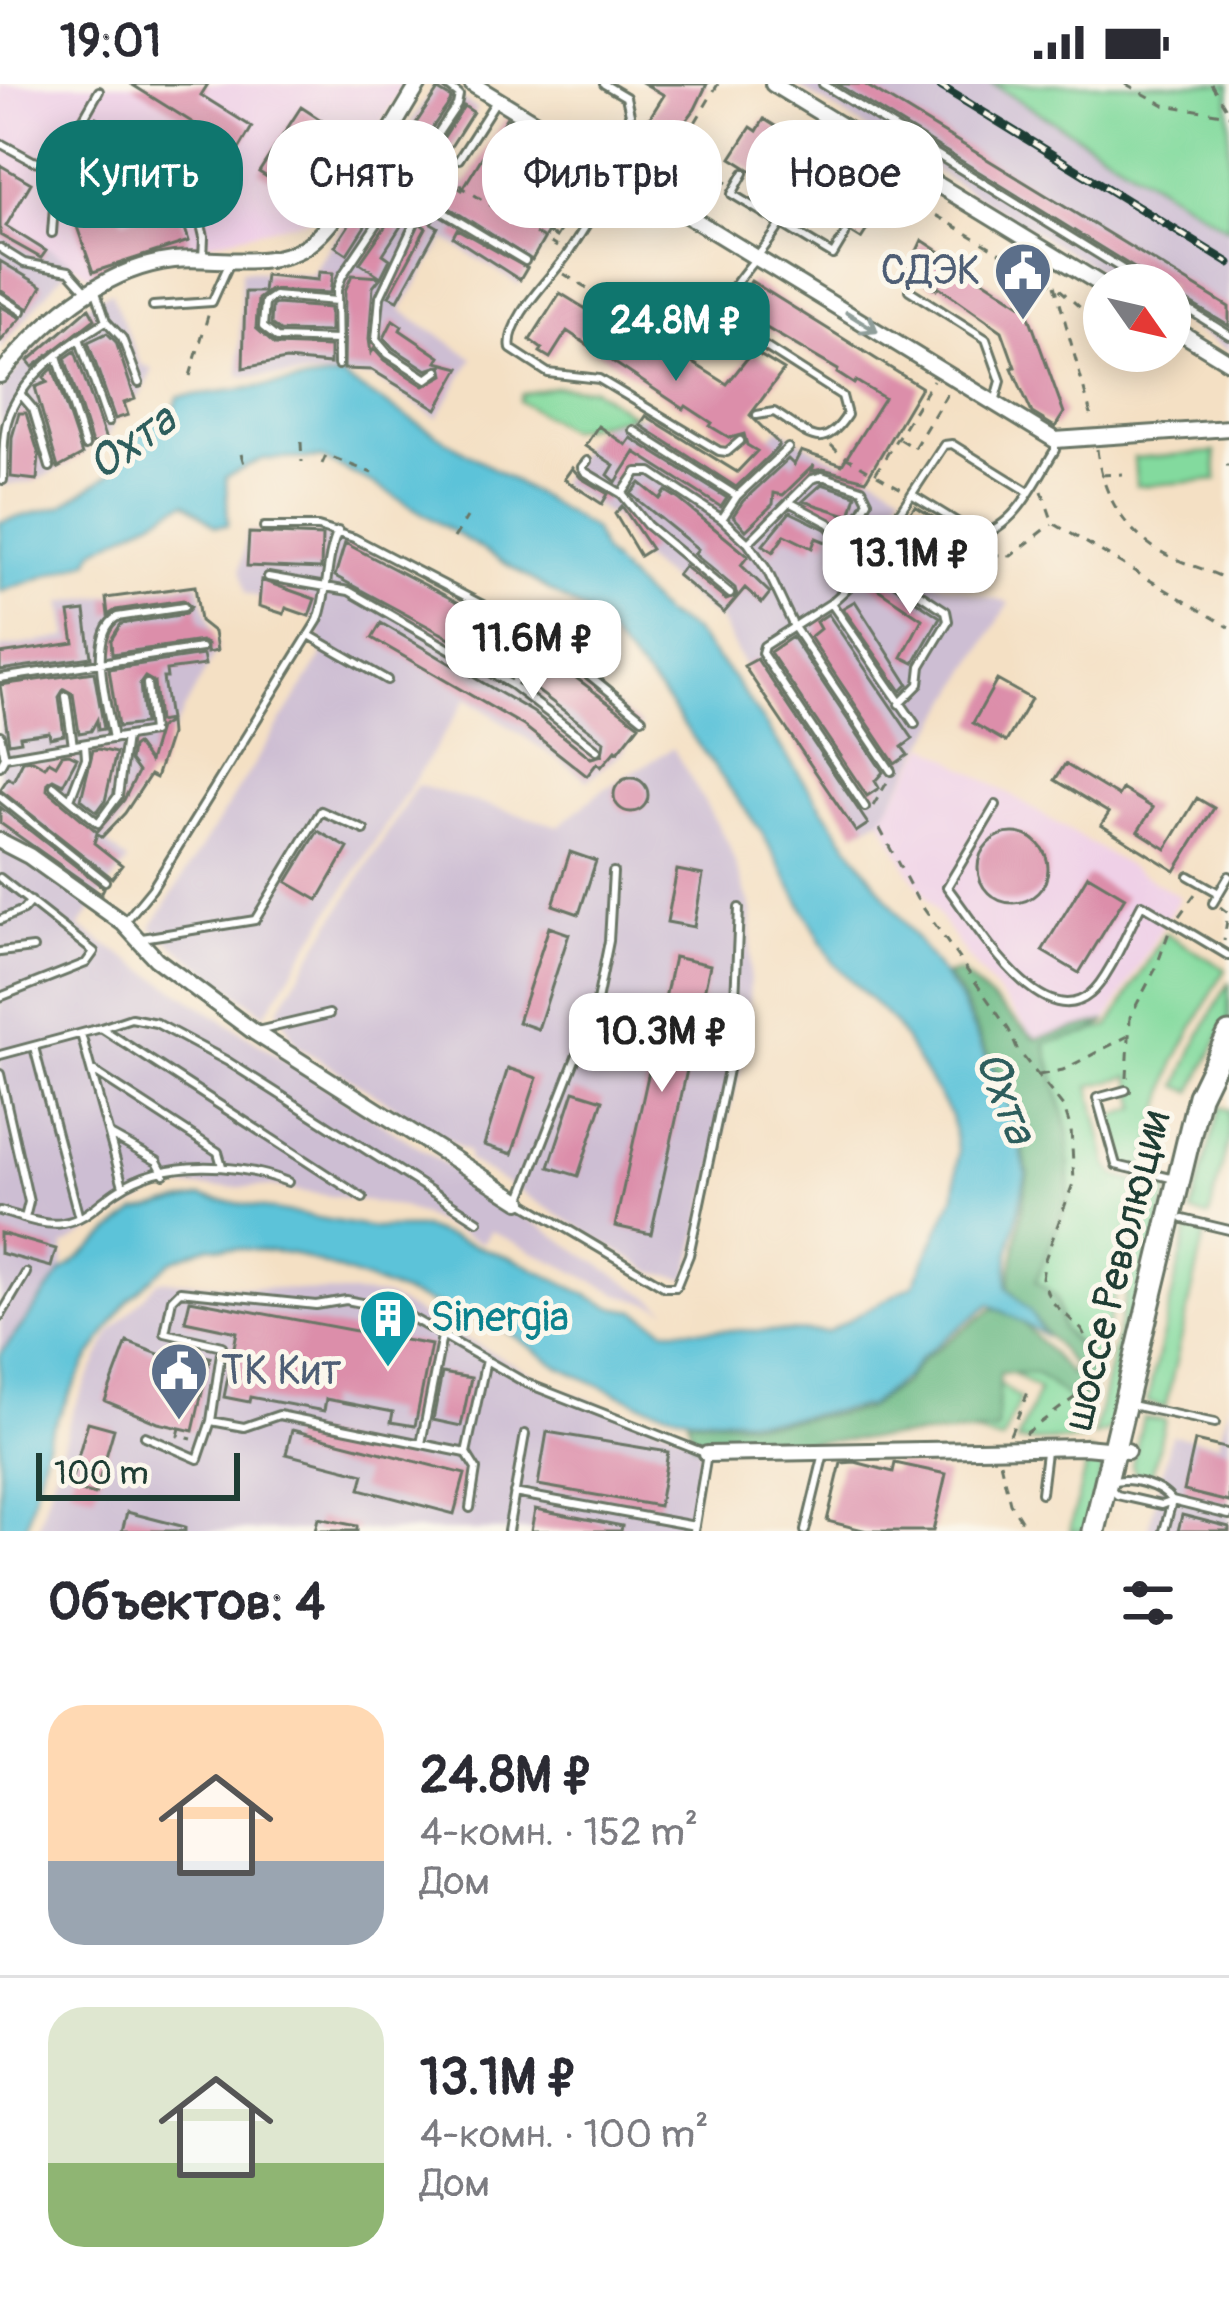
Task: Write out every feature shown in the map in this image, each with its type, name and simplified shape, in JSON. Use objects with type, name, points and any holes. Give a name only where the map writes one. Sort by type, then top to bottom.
[{"type":"main road","name":"шоссе Революции","points":[[1132,1405],[1199,1096],[1229,1034]]},
{"type":"main road","name":"шоссе Революции","points":[[1108,1531],[1132,1405],[1211,1100],[1229,1060]]},
{"type":"main road","name":"шоссе Революции","points":[[1094,1531],[1114,1486]]},
{"type":"street","points":[[0,375],[44,326],[91,290],[169,260],[286,256],[307,246],[326,229],[419,84]]},
{"type":"street","points":[[472,84],[531,120]]},
{"type":"street","points":[[773,84],[1083,273]]},
{"type":"street","points":[[708,228],[1054,440],[1229,428]]},
{"type":"street","points":[[1191,339],[1229,362]]},
{"type":"street","points":[[0,841],[123,923],[156,959],[254,1032],[520,1202]]},
{"type":"street","points":[[707,1454],[1121,1450]]},
{"type":"lane","points":[[445,84],[456,91],[457,105],[447,120]]},
{"type":"lane","points":[[604,84],[626,97],[630,105],[626,120]]},
{"type":"lane","points":[[823,84],[1114,264]]},
{"type":"lane","points":[[83,120],[99,91]]},
{"type":"lane","points":[[459,159],[497,99]]},
{"type":"lane","points":[[0,143],[36,162]]},
{"type":"lane","points":[[744,173],[732,194],[746,203]]},
{"type":"lane","points":[[458,220],[526,261]]},
{"type":"lane","points":[[52,228],[52,233]]},
{"type":"lane","points":[[202,228],[203,259]]},
{"type":"lane","points":[[338,365],[337,301],[342,276],[374,228]]},
{"type":"lane","points":[[413,228],[380,297],[376,340],[388,354],[427,379],[438,371]]},
{"type":"lane","points":[[584,228],[509,337],[515,353],[548,373],[592,376],[719,451],[728,452],[740,441]]},
{"type":"lane","points":[[757,416],[774,412],[817,438],[827,438],[847,415],[842,396],[719,317],[747,267],[778,228]]},
{"type":"lane","points":[[788,228],[833,255],[845,235]]},
{"type":"lane","points":[[0,248],[24,263],[69,271],[91,290],[106,321],[122,338],[139,383]]},
{"type":"lane","points":[[152,306],[212,302],[231,259]]},
{"type":"lane","points":[[909,290],[986,339],[1001,381],[994,404]]},
{"type":"lane","points":[[337,301],[274,296],[266,302],[263,327],[277,338],[338,340]]},
{"type":"lane","points":[[0,297],[22,311]]},
{"type":"lane","points":[[1191,311],[1229,335]]},
{"type":"lane","points":[[3,479],[8,420],[22,396],[57,356],[106,321]]},
{"type":"lane","points":[[79,338],[108,422]]},
{"type":"lane","points":[[57,356],[85,446]]},
{"type":"lane","points":[[22,396],[33,409],[50,467]]},
{"type":"lane","points":[[633,430],[737,496]]},
{"type":"lane","points":[[913,495],[978,535],[986,535],[1018,510],[1054,450],[1054,440]]},
{"type":"lane","points":[[865,807],[762,653],[764,646],[831,603],[870,562],[944,445],[952,444],[1029,492]]},
{"type":"lane","points":[[722,519],[737,496],[788,448]]},
{"type":"lane","points":[[586,461],[585,472],[622,494],[646,525],[730,594]]},
{"type":"lane","points":[[622,494],[637,472],[651,472],[722,519],[748,543],[767,570],[794,627],[890,771]]},
{"type":"lane","points":[[748,543],[812,478],[822,476],[862,489],[868,501],[847,539]]},
{"type":"lane","points":[[789,502],[829,524],[870,562],[946,610],[948,620],[921,666],[919,684],[898,704]]},
{"type":"lane","points":[[264,526],[318,526],[338,531],[542,632],[642,718]]},
{"type":"lane","points":[[123,923],[152,889],[309,635],[325,602],[330,547],[338,531]]},
{"type":"lane","points":[[884,541],[911,557]]},
{"type":"lane","points":[[268,577],[349,592],[512,685],[597,750]]},
{"type":"lane","points":[[831,603],[915,724]]},
{"type":"lane","points":[[113,739],[100,662],[107,622],[117,616],[184,608]]},
{"type":"lane","points":[[512,685],[542,632]]},
{"type":"lane","points":[[309,635],[387,680]]},
{"type":"lane","points":[[0,678],[201,648]]},
{"type":"lane","points":[[0,735],[2,762],[152,732],[147,684]]},
{"type":"lane","points":[[66,696],[73,746]]},
{"type":"lane","points":[[54,786],[98,823],[118,796],[125,737]]},
{"type":"lane","points":[[70,799],[86,758],[85,744]]},
{"type":"lane","points":[[0,797],[105,881]]},
{"type":"lane","points":[[996,806],[947,887],[1026,988],[1055,1003],[1074,1004],[1094,992],[1142,904],[1226,954]]},
{"type":"lane","points":[[139,938],[255,920],[321,811],[364,830]]},
{"type":"lane","points":[[613,872],[609,940],[596,1006],[520,1202],[665,1287],[676,1287],[688,1255],[733,1046],[739,908]]},
{"type":"lane","points":[[1190,876],[1219,893]]},
{"type":"lane","points":[[1213,903],[1229,876]]},
{"type":"lane","points":[[0,878],[91,946],[92,958],[0,997]]},
{"type":"lane","points":[[0,920],[31,901]]},
{"type":"lane","points":[[0,952],[33,948]]},
{"type":"lane","points":[[254,1032],[329,1014]]},
{"type":"lane","points":[[0,1055],[131,1018],[156,1023],[227,1060],[478,1221]]},
{"type":"lane","points":[[101,1028],[363,1198]]},
{"type":"lane","points":[[81,1034],[123,1186]]},
{"type":"lane","points":[[34,1047],[79,1218]]},
{"type":"lane","points":[[94,1070],[218,1152],[222,1166]]},
{"type":"lane","points":[[0,1074],[29,1202],[25,1218]]},
{"type":"lane","points":[[1126,1090],[1097,1098],[1112,1160],[1122,1168],[1178,1180]]},
{"type":"lane","points":[[108,1134],[157,1161],[164,1174]]},
{"type":"lane","points":[[0,1211],[52,1224],[79,1218],[123,1186],[164,1174],[222,1166],[288,1182]]},
{"type":"lane","points":[[1183,1219],[1229,1230]]},
{"type":"lane","points":[[0,1317],[26,1273]]},
{"type":"lane","points":[[145,1436],[198,1459],[211,1421],[222,1346],[165,1333],[172,1299],[180,1291],[316,1305],[346,1300],[398,1310],[526,1383],[707,1454],[694,1528],[514,1493]]},
{"type":"lane","points":[[421,1444],[442,1336]]},
{"type":"lane","points":[[470,1508],[476,1469],[466,1453],[486,1360]]},
{"type":"lane","points":[[1132,1405],[1215,1423]]},
{"type":"lane","points":[[211,1421],[244,1427],[279,1415],[466,1453]]},
{"type":"lane","points":[[508,1531],[525,1434]]},
{"type":"lane","points":[[1040,1493],[1046,1448]]},
{"type":"lane","points":[[805,1531],[825,1450]]},
{"type":"lane","points":[[1114,1486],[1161,1505],[1172,1501],[1229,1515]]},
{"type":"lane","points":[[1114,1486],[1165,1490],[1172,1501],[1164,1531]]},
{"type":"path","points":[[697,120],[718,84]]},
{"type":"path","points":[[1126,84],[1164,105],[1229,114]]},
{"type":"path","points":[[1211,84],[1229,114]]},
{"type":"path","points":[[459,159],[455,179],[465,189],[554,243],[565,258]]},
{"type":"path","points":[[722,180],[735,188]]},
{"type":"path","points":[[943,219],[1055,285],[1083,310]]},
{"type":"path","points":[[555,269],[684,346],[697,346],[719,317]]},
{"type":"path","points":[[1055,285],[1096,438],[1101,475],[1120,516],[1172,558],[1229,581]]},
{"type":"path","points":[[190,376],[212,302]]},
{"type":"path","points":[[875,474],[939,370]]},
{"type":"path","points":[[914,448],[955,380]]},
{"type":"path","points":[[827,438],[840,454],[913,495]]},
{"type":"path","points":[[898,438],[934,461]]},
{"type":"path","points":[[302,442],[302,462]]},
{"type":"path","points":[[241,454],[246,470]]},
{"type":"path","points":[[322,464],[326,455],[373,473]]},
{"type":"path","points":[[1101,475],[1123,474]]},
{"type":"path","points":[[1037,478],[1053,523],[1229,627]]},
{"type":"path","points":[[454,538],[467,517]]},
{"type":"path","points":[[911,557],[924,561],[958,551],[1011,556],[1053,523]]},
{"type":"path","points":[[865,807],[875,806],[889,784],[890,771]]},
{"type":"path","points":[[880,829],[917,899],[1010,1030],[1017,1049],[1067,1114],[1075,1167],[1042,1278],[1051,1300],[1082,1330],[1103,1368]]},
{"type":"path","points":[[1126,1090],[1130,1017],[1173,923],[1203,884]]},
{"type":"path","points":[[1213,903],[1228,913],[1226,954]]},
{"type":"path","points":[[1039,1075],[1063,1070],[1130,1035]]},
{"type":"path","points":[[1001,1449],[1101,1378]]},
{"type":"path","points":[[1028,1392],[1001,1449],[1010,1503],[1028,1531]]},
{"type":"path","points":[[180,1428],[178,1436],[195,1439]]},
{"type":"shaded area","points":[[0,84],[405,84],[383,120],[267,120],[267,228],[273,228],[92,277],[0,218]]},
{"type":"shaded area","points":[[436,84],[477,109],[458,140],[458,120],[412,120]]},
{"type":"shaded area","points":[[794,84],[993,84],[1229,229],[1229,351],[1191,328],[1191,264],[1088,264],[943,175],[943,120],[853,120]]},
{"type":"shaded area","points":[[458,180],[482,195],[482,228],[535,228],[550,237],[519,285],[445,239],[401,310],[473,358],[437,418],[372,377],[239,376],[241,270],[311,275],[342,228],[458,228]]},
{"type":"shaded area","points":[[0,218],[73,263],[0,348]]},
{"type":"shaded area","points":[[111,291],[140,363],[153,370],[139,398],[124,403],[128,415],[115,420],[106,439],[69,459],[70,464],[31,483],[0,485],[0,390],[85,305]]},
{"type":"shaded area","points":[[646,415],[737,472],[779,428],[825,455],[875,475],[902,491],[873,543],[932,581],[1009,603],[881,819],[856,832],[744,666],[720,620],[637,555],[615,518],[558,483],[597,426]]},
{"type":"shaded area","points":[[247,532],[320,532],[346,539],[527,637],[642,726],[621,753],[588,780],[467,698],[265,1014],[151,928],[322,656],[317,620],[246,593],[240,569]]},
{"type":"shaded area","points":[[198,582],[218,648],[132,807],[106,843],[128,861],[79,927],[668,1309],[619,1294],[491,1231],[482,1243],[402,1207],[271,1187],[164,1188],[64,1246],[63,1269],[0,1354],[0,648],[68,637],[62,602]]},
{"type":"shaded area","points":[[927,745],[1180,897],[1107,1021],[1036,1039],[967,957],[908,870],[881,819]]},
{"type":"shaded area","points":[[673,748],[728,843],[752,911],[748,1039],[687,1279],[653,1272],[469,1161],[468,1152],[296,1045],[278,1009],[417,785],[559,826],[601,791]]},
{"type":"shaded area","points":[[159,1280],[385,1296],[564,1391],[702,1441],[686,1531],[37,1531],[73,1410],[111,1332]]},
{"type":"shaded area","points":[[1229,1399],[1229,1531],[1148,1531],[1171,1435],[1219,1443]]},
{"type":"green space","points":[[993,84],[1229,84],[1229,229]]},
{"type":"green space","points":[[554,387],[592,388],[633,415],[568,430],[519,401],[522,394]]},
{"type":"green space","points":[[1215,452],[1217,480],[1136,486],[1134,458]]},
{"type":"green space","points":[[1165,933],[1225,969],[1175,1061],[1144,1169],[1121,1163],[1112,1123],[1115,1116],[1138,1108],[1130,1076],[1090,1086],[1108,1166],[1116,1176],[1140,1183],[1082,1440],[1017,1442],[1039,1390],[1013,1373],[1036,1373],[1080,1406],[1077,1343],[1062,1329],[1056,1297],[1036,1281],[1069,1195],[1068,1131],[1045,1042],[1109,1027]]},
{"type":"green space","points":[[960,972],[1036,1039],[1107,1021],[1089,1033],[1045,1043],[1068,1131],[1069,1196],[1036,1281],[1056,1297],[1062,1329],[1092,1362],[1080,1407],[1036,1373],[1000,1373],[997,1431],[745,1446],[693,1444],[688,1419],[773,1423],[865,1410],[904,1383],[923,1359],[994,1308],[1020,1320],[1071,1375],[1073,1366],[1009,1287],[1028,1174],[1016,1114],[959,992],[946,975]]},
{"type":"green space","points":[[1229,982],[1229,1019],[1192,1092],[1178,1086]]},
{"type":"green space","points":[[1220,1107],[1229,1110],[1229,1138],[1209,1217],[1191,1213]]},
{"type":"green space","points":[[1152,1181],[1169,1188],[1112,1425],[1094,1436]]},
{"type":"green space","points":[[1188,1228],[1206,1231],[1165,1408],[1147,1402]]},
{"type":"green space","points":[[999,1383],[1020,1399],[1002,1441],[968,1432],[997,1430]]},
{"type":"green space","points":[[1143,1418],[1165,1420],[1150,1481],[1137,1476],[1132,1465]]},
{"type":"green space","points":[[1089,1451],[1103,1466],[1087,1531],[1070,1531]]},
{"type":"water","name":"Охта","points":[[341,377],[593,529],[604,554],[663,614],[693,631],[733,678],[957,995],[1014,1116],[1026,1174],[1007,1287],[1044,1335],[990,1304],[868,1406],[775,1420],[686,1416],[639,1403],[559,1367],[504,1329],[291,1253],[209,1246],[171,1261],[128,1300],[87,1361],[49,1434],[25,1531],[0,1531],[0,1355],[62,1272],[136,1212],[202,1197],[373,1228],[423,1228],[514,1259],[611,1307],[636,1311],[665,1329],[827,1332],[914,1284],[955,1194],[958,1152],[951,1116],[895,1024],[833,962],[761,831],[660,692],[590,615],[381,488],[322,458],[263,459],[226,477],[228,525],[215,526],[186,502],[95,550],[89,561],[0,592],[0,522],[62,506],[112,473],[140,430],[174,410],[178,397]]},
{"type":"building","points":[[131,84],[208,84],[201,95],[241,120],[188,120]]},
{"type":"building","points":[[645,84],[707,84],[687,120],[649,119],[664,95]]},
{"type":"building","points":[[837,84],[864,84],[923,120],[895,120]]},
{"type":"building","points":[[438,90],[451,98],[438,120],[418,120]]},
{"type":"building","points":[[464,106],[473,112],[458,135],[455,120]]},
{"type":"building","points":[[301,107],[321,120],[293,120]]},
{"type":"building","points":[[243,121],[252,127],[243,142]]},
{"type":"building","points":[[943,132],[1159,264],[1128,264],[943,150]]},
{"type":"building","points":[[746,135],[746,167],[731,158]]},
{"type":"building","points":[[482,157],[482,228],[562,228],[556,237],[548,232],[532,260],[458,213],[458,188],[462,190]]},
{"type":"building","points":[[0,165],[31,183],[6,226],[46,251],[41,258],[0,235]]},
{"type":"building","points":[[77,228],[185,228],[189,241],[93,272]]},
{"type":"building","points":[[347,228],[364,228],[347,254],[335,246]]},
{"type":"building","points":[[384,228],[400,228],[383,254],[390,259],[381,277],[360,263]]},
{"type":"building","points":[[426,228],[437,228],[398,300],[389,296]]},
{"type":"building","points":[[843,228],[868,228],[861,239]]},
{"type":"building","points":[[457,229],[527,268],[520,280],[453,237]]},
{"type":"building","points":[[922,240],[1026,308],[1064,413],[1055,427],[1032,413],[1002,331],[909,268]]},
{"type":"building","points":[[0,261],[42,286],[29,309],[0,290]]},
{"type":"building","points":[[319,272],[333,273],[330,293],[270,290],[258,299],[256,328],[275,345],[330,347],[330,364],[286,360],[243,368],[245,292],[263,292],[265,275],[318,280]]},
{"type":"building","points":[[352,275],[381,277],[373,287],[371,353],[374,349],[424,386],[444,375],[442,365],[427,370],[393,348],[384,338],[393,320],[440,357],[437,362],[460,368],[437,409],[372,370],[344,369],[345,291]]},
{"type":"building","points":[[751,281],[921,387],[866,480],[823,469],[812,471],[814,465],[783,495],[774,493],[773,504],[746,530],[733,516],[743,501],[788,459],[794,465],[801,451],[842,465],[884,398],[746,316],[736,306]]},
{"type":"building","points":[[1191,284],[1229,307],[1229,326],[1191,303]]},
{"type":"building","points":[[560,293],[669,360],[674,351],[727,384],[753,351],[784,370],[750,415],[779,444],[777,448],[736,487],[640,425],[646,416],[737,472],[757,451],[747,445],[744,434],[730,438],[567,331],[550,358],[540,352],[530,340]]},
{"type":"building","points":[[276,304],[330,308],[330,332],[280,331],[271,324]]},
{"type":"building","points":[[0,306],[21,318],[0,342]]},
{"type":"building","points":[[89,308],[95,319],[33,367],[28,361]]},
{"type":"building","points":[[107,333],[116,342],[135,399],[124,403],[128,415],[115,419],[88,342]]},
{"type":"building","points":[[75,351],[106,440],[92,444],[65,358]]},
{"type":"building","points":[[53,368],[82,455],[58,468],[35,387],[48,382],[44,377]]},
{"type":"building","points":[[19,413],[26,413],[39,455],[37,480],[11,477],[12,437]]},
{"type":"building","points":[[598,426],[626,445],[631,438],[727,498],[721,507],[635,452],[616,482],[608,475],[614,465],[585,446]]},
{"type":"building","points":[[572,468],[608,494],[602,504],[564,479]]},
{"type":"building","points":[[640,483],[660,499],[666,491],[680,500],[748,556],[741,565],[770,593],[762,603],[745,588],[724,613],[677,575],[684,566],[726,600],[737,596],[735,588],[694,554],[698,549],[631,494]]},
{"type":"building","points":[[822,484],[856,495],[850,516],[803,501]]},
{"type":"building","points":[[622,506],[651,549],[640,556],[615,514]]},
{"type":"building","points":[[915,506],[941,522],[920,557],[894,538]]},
{"type":"building","points":[[790,512],[825,529],[830,534],[826,542],[816,538],[812,548],[785,535],[773,552],[763,545]]},
{"type":"building","points":[[249,533],[322,536],[321,569],[247,566]]},
{"type":"building","points":[[345,543],[526,638],[509,670],[335,576]]},
{"type":"building","points":[[876,574],[940,617],[914,663],[902,657],[922,619],[869,583]]},
{"type":"building","points":[[261,580],[315,599],[309,616],[259,606]]},
{"type":"building","points":[[195,586],[200,621],[214,632],[217,651],[207,653],[207,644],[201,641],[112,654],[111,640],[121,624],[185,614],[191,607],[183,600],[108,615],[106,598]]},
{"type":"building","points":[[855,601],[908,684],[901,691],[843,608]]},
{"type":"building","points":[[85,611],[91,657],[0,670],[0,654],[74,643],[69,613]]},
{"type":"building","points":[[828,614],[913,739],[902,747],[908,755],[895,764],[810,637],[820,629],[816,622]]},
{"type":"building","points":[[381,623],[533,712],[591,758],[602,755],[604,741],[535,689],[555,662],[639,725],[618,752],[601,767],[597,763],[587,776],[524,726],[372,638]]},
{"type":"building","points":[[792,637],[883,772],[875,781],[879,788],[867,796],[770,652]]},
{"type":"building","points":[[203,655],[205,665],[166,670],[169,720],[158,722],[154,682],[145,677],[140,684],[144,724],[118,727],[109,669]]},
{"type":"building","points":[[757,659],[868,824],[856,832],[744,666]]},
{"type":"building","points":[[94,672],[104,729],[98,730],[97,720],[91,731],[79,733],[73,694],[64,689],[59,697],[64,735],[20,736],[21,741],[9,743],[0,685]]},
{"type":"building","points":[[997,680],[1031,699],[1006,742],[973,723]]},
{"type":"building","points":[[169,722],[170,735],[156,778],[150,775],[102,837],[97,833],[94,843],[122,865],[112,878],[0,790],[8,778],[13,781],[23,761],[45,767],[69,754],[77,758],[63,784],[53,779],[47,790],[97,832],[124,800],[138,772],[130,761],[132,747],[136,744],[149,762],[159,728]]},
{"type":"building","points":[[93,750],[116,753],[105,801],[97,812],[81,799]]},
{"type":"building","points":[[1065,764],[1118,796],[1122,789],[1153,808],[1138,831],[1166,849],[1197,798],[1214,808],[1175,871],[1101,825],[1109,813],[1055,780]]},
{"type":"building","points":[[631,778],[643,783],[648,795],[643,807],[631,812],[619,807],[614,795],[619,783]]},
{"type":"building","points":[[0,807],[104,888],[101,894],[0,823]]},
{"type":"building","points":[[318,831],[348,848],[318,900],[287,882]]},
{"type":"building","points":[[1013,833],[1038,843],[1048,868],[1038,893],[1013,903],[988,893],[978,868],[988,843]]},
{"type":"building","points":[[570,852],[596,861],[579,914],[553,905]]},
{"type":"building","points":[[677,870],[703,875],[694,927],[667,922]]},
{"type":"building","points":[[1088,875],[1125,897],[1079,973],[1042,951]]},
{"type":"building","points":[[549,927],[569,934],[538,1029],[518,1022]]},
{"type":"building","points":[[674,957],[710,965],[651,1234],[615,1226]]},
{"type":"building","points":[[508,1068],[537,1078],[512,1154],[484,1145]]},
{"type":"building","points":[[574,1091],[603,1100],[578,1176],[549,1167]]},
{"type":"building","points":[[0,1233],[56,1249],[51,1267],[0,1253]]},
{"type":"building","name":"Sinergia","points":[[190,1300],[431,1345],[415,1426],[391,1422],[393,1412],[326,1399],[324,1411],[250,1397],[249,1402],[224,1397],[237,1332],[185,1321]]},
{"type":"building","points":[[127,1342],[174,1360],[176,1349],[210,1357],[193,1431],[158,1423],[105,1401]]},
{"type":"building","points":[[442,1373],[471,1378],[461,1426],[433,1420]]},
{"type":"building","points":[[88,1422],[114,1429],[95,1495],[69,1488]]},
{"type":"building","points":[[292,1430],[465,1474],[454,1514],[360,1489],[364,1474],[286,1454]]},
{"type":"building","points":[[547,1432],[668,1452],[659,1506],[538,1485]]},
{"type":"building","points":[[1195,1441],[1229,1449],[1229,1502],[1184,1491]]},
{"type":"building","points":[[841,1463],[893,1472],[895,1463],[946,1474],[933,1531],[867,1531],[827,1521]]},
{"type":"building","points":[[535,1509],[622,1526],[621,1531],[531,1531]]},
{"type":"building","points":[[127,1512],[185,1527],[185,1531],[122,1531]]},
{"type":"building","points":[[1182,1515],[1229,1527],[1229,1531],[1178,1531]]},
{"type":"building","points":[[318,1518],[357,1526],[357,1531],[315,1531]]},
{"type":"railway","points":[[937,84],[1229,263]]},
{"type":"place","name":"СДЭК","points":[[1023,322]]},
{"type":"place","name":"Sinergia","points":[[388,1369]]},
{"type":"place","name":"ТК Кит","points":[[179,1422]]}]
